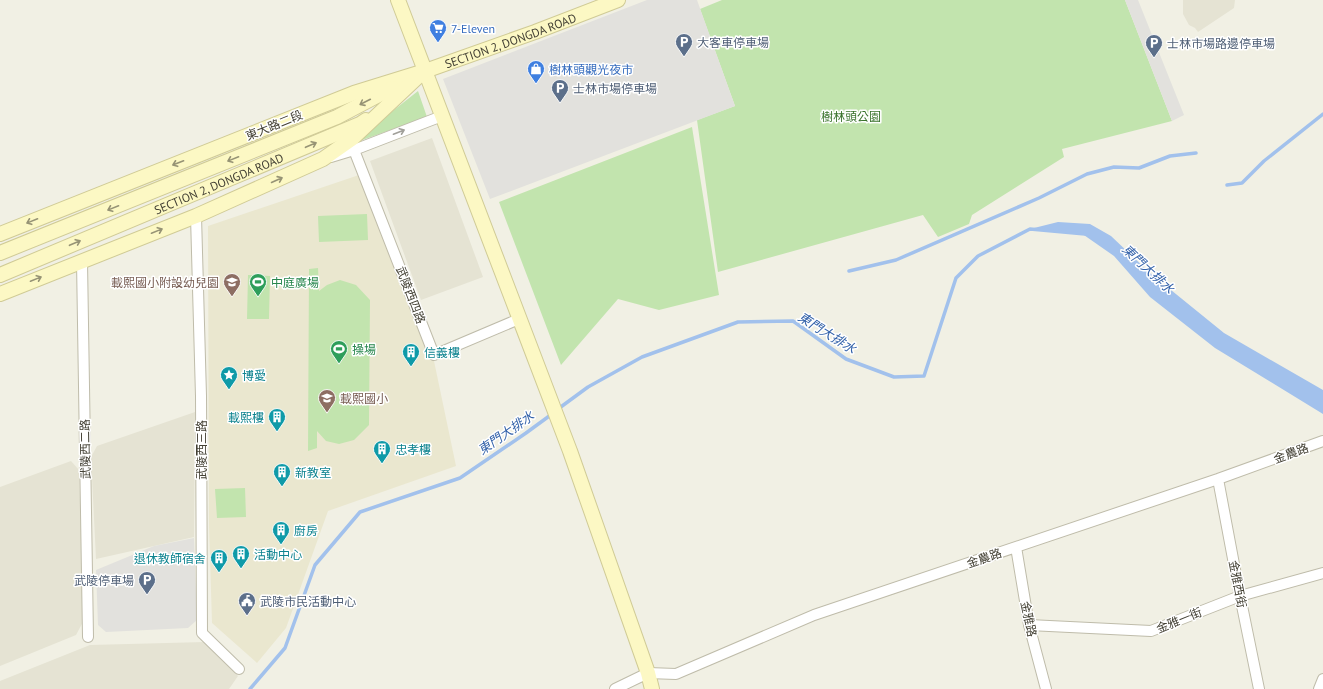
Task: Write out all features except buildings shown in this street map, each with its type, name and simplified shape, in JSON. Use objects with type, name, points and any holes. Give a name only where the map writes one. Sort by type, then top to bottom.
[{"type":"street","points":[[398,0],[564,435],[648,673],[652,689]]},
{"type":"street","name":"SECTION 2, DONGDA ROAD","points":[[0,253],[336,117],[425,71],[618,0]]},
{"type":"street","points":[[323,159],[354,138],[425,71]]},
{"type":"street","name":"SECTION 2, DONGDA ROAD","points":[[0,275],[360,124],[425,71]]},
{"type":"street","name":"東大路二段","points":[[0,234],[354,93],[425,71]]},
{"type":"street","points":[[0,294],[196,216],[323,159],[354,150],[442,116]]},
{"type":"street","name":"武陵西四路","points":[[354,150],[434,354],[519,319]]},
{"type":"street","name":"武陵西三路","points":[[196,216],[201,396],[202,633],[239,669]]},
{"type":"street","name":"武陵西二路","points":[[82,261],[88,637]]},
{"type":"street","name":"金農路","points":[[648,673],[676,674],[814,615],[1218,479],[1323,441]]},
{"type":"street","name":"金雅西街","points":[[1218,479],[1259,689]]},
{"type":"street","name":"金雅路","points":[[1016,547],[1029,625],[1046,689]]},
{"type":"street","name":"金雅一街","points":[[1029,625],[1151,631],[1240,596],[1323,573]]},
{"type":"street","points":[[615,689],[648,673]]},
{"type":"street","points":[[1319,689],[1323,679]]},
{"type":"shaded area","name":"士林市場停車場","points":[[647,0],[697,0],[735,106],[490,199],[443,79]]},
{"type":"shaded area","name":"士林市場路邊停車場","points":[[1125,0],[1138,0],[1184,115],[1172,121]]},
{"type":"shaded area","points":[[1183,0],[1235,0],[1234,8],[1198,32],[1195,28],[1189,25],[1183,14]]},
{"type":"shaded area","points":[[432,138],[483,277],[421,300],[370,161]]},
{"type":"shaded area","name":"載熙國小","points":[[359,175],[434,361],[456,466],[328,511],[286,628],[257,663],[212,623],[209,525],[208,226]]},
{"type":"shaded area","points":[[195,412],[194,537],[96,559],[91,457],[97,446]]},
{"type":"shaded area","points":[[71,461],[79,470],[84,620],[76,635],[0,666],[0,487]]},
{"type":"shaded area","name":"武陵停車場","points":[[194,538],[197,620],[188,628],[106,632],[98,625],[96,570],[154,546]]},
{"type":"shaded area","points":[[205,642],[238,676],[229,689],[0,689],[0,681],[90,645]]},
{"type":"green space","name":"樹林頭公園","points":[[722,0],[1125,0],[1172,121],[1062,149],[1064,157],[972,215],[969,224],[938,237],[923,215],[718,272],[697,120],[735,106],[700,9]]},
{"type":"green space","points":[[418,91],[427,117],[351,144]]},
{"type":"green space","points":[[692,127],[719,295],[659,310],[618,299],[561,365],[499,202]]},
{"type":"green space","points":[[367,214],[368,240],[319,242],[318,216]]},
{"type":"green space","points":[[318,268],[319,291],[327,285],[340,280],[356,285],[370,300],[369,425],[354,440],[339,444],[326,441],[317,431],[317,448],[308,451],[309,269]]},
{"type":"green space","name":"中庭廣場","points":[[248,275],[270,276],[269,319],[247,319]]},
{"type":"green space","points":[[245,488],[246,517],[217,518],[215,489]]},
{"type":"water","points":[[1058,222],[1090,224],[1111,236],[1150,273],[1224,333],[1323,390],[1323,414],[1215,348],[1150,297],[1114,256],[1081,233],[1030,229]]},
{"type":"waterway","points":[[1227,185],[1242,183],[1264,161],[1323,114]]},
{"type":"waterway","points":[[849,271],[896,260],[1039,198],[1087,174],[1114,167],[1139,168],[1170,156],[1196,153]]},
{"type":"waterway","name":"東門大排水","points":[[558,409],[588,387],[642,357],[738,322],[793,321],[846,359],[894,377],[924,376],[956,278],[978,256],[1030,229],[1085,234]]},
{"type":"waterway","name":"東門大排水","points":[[250,689],[285,648],[315,565],[360,512],[460,478],[552,414]]},
{"type":"place","name":"7-Eleven","points":[[438,43]]},
{"type":"place","name":"大客車停車場","points":[[684,57]]},
{"type":"place","name":"士林市場路邊停車場","points":[[1154,58]]},
{"type":"place","name":"樹林頭觀光夜市","points":[[536,84]]},
{"type":"place","name":"士林市場停車場","points":[[560,103]]},
{"type":"place","name":"載熙國小附設幼兒園","points":[[232,297]]},
{"type":"place","name":"中庭廣場","points":[[258,297]]},
{"type":"place","name":"操場","points":[[339,364]]},
{"type":"place","name":"信義樓","points":[[411,367]]},
{"type":"place","name":"博愛","points":[[229,390]]},
{"type":"place","name":"載熙國小","points":[[327,413]]},
{"type":"place","name":"載熙樓","points":[[277,432]]},
{"type":"place","name":"忠孝樓","points":[[382,464]]},
{"type":"place","name":"新教室","points":[[282,487]]},
{"type":"place","name":"廚房","points":[[281,545]]},
{"type":"place","name":"活動中心","points":[[241,569]]},
{"type":"place","name":"退休教師宿舍","points":[[219,573]]},
{"type":"place","name":"武陵停車場","points":[[147,595]]},
{"type":"place","name":"武陵市民活動中心","points":[[247,616]]}]
